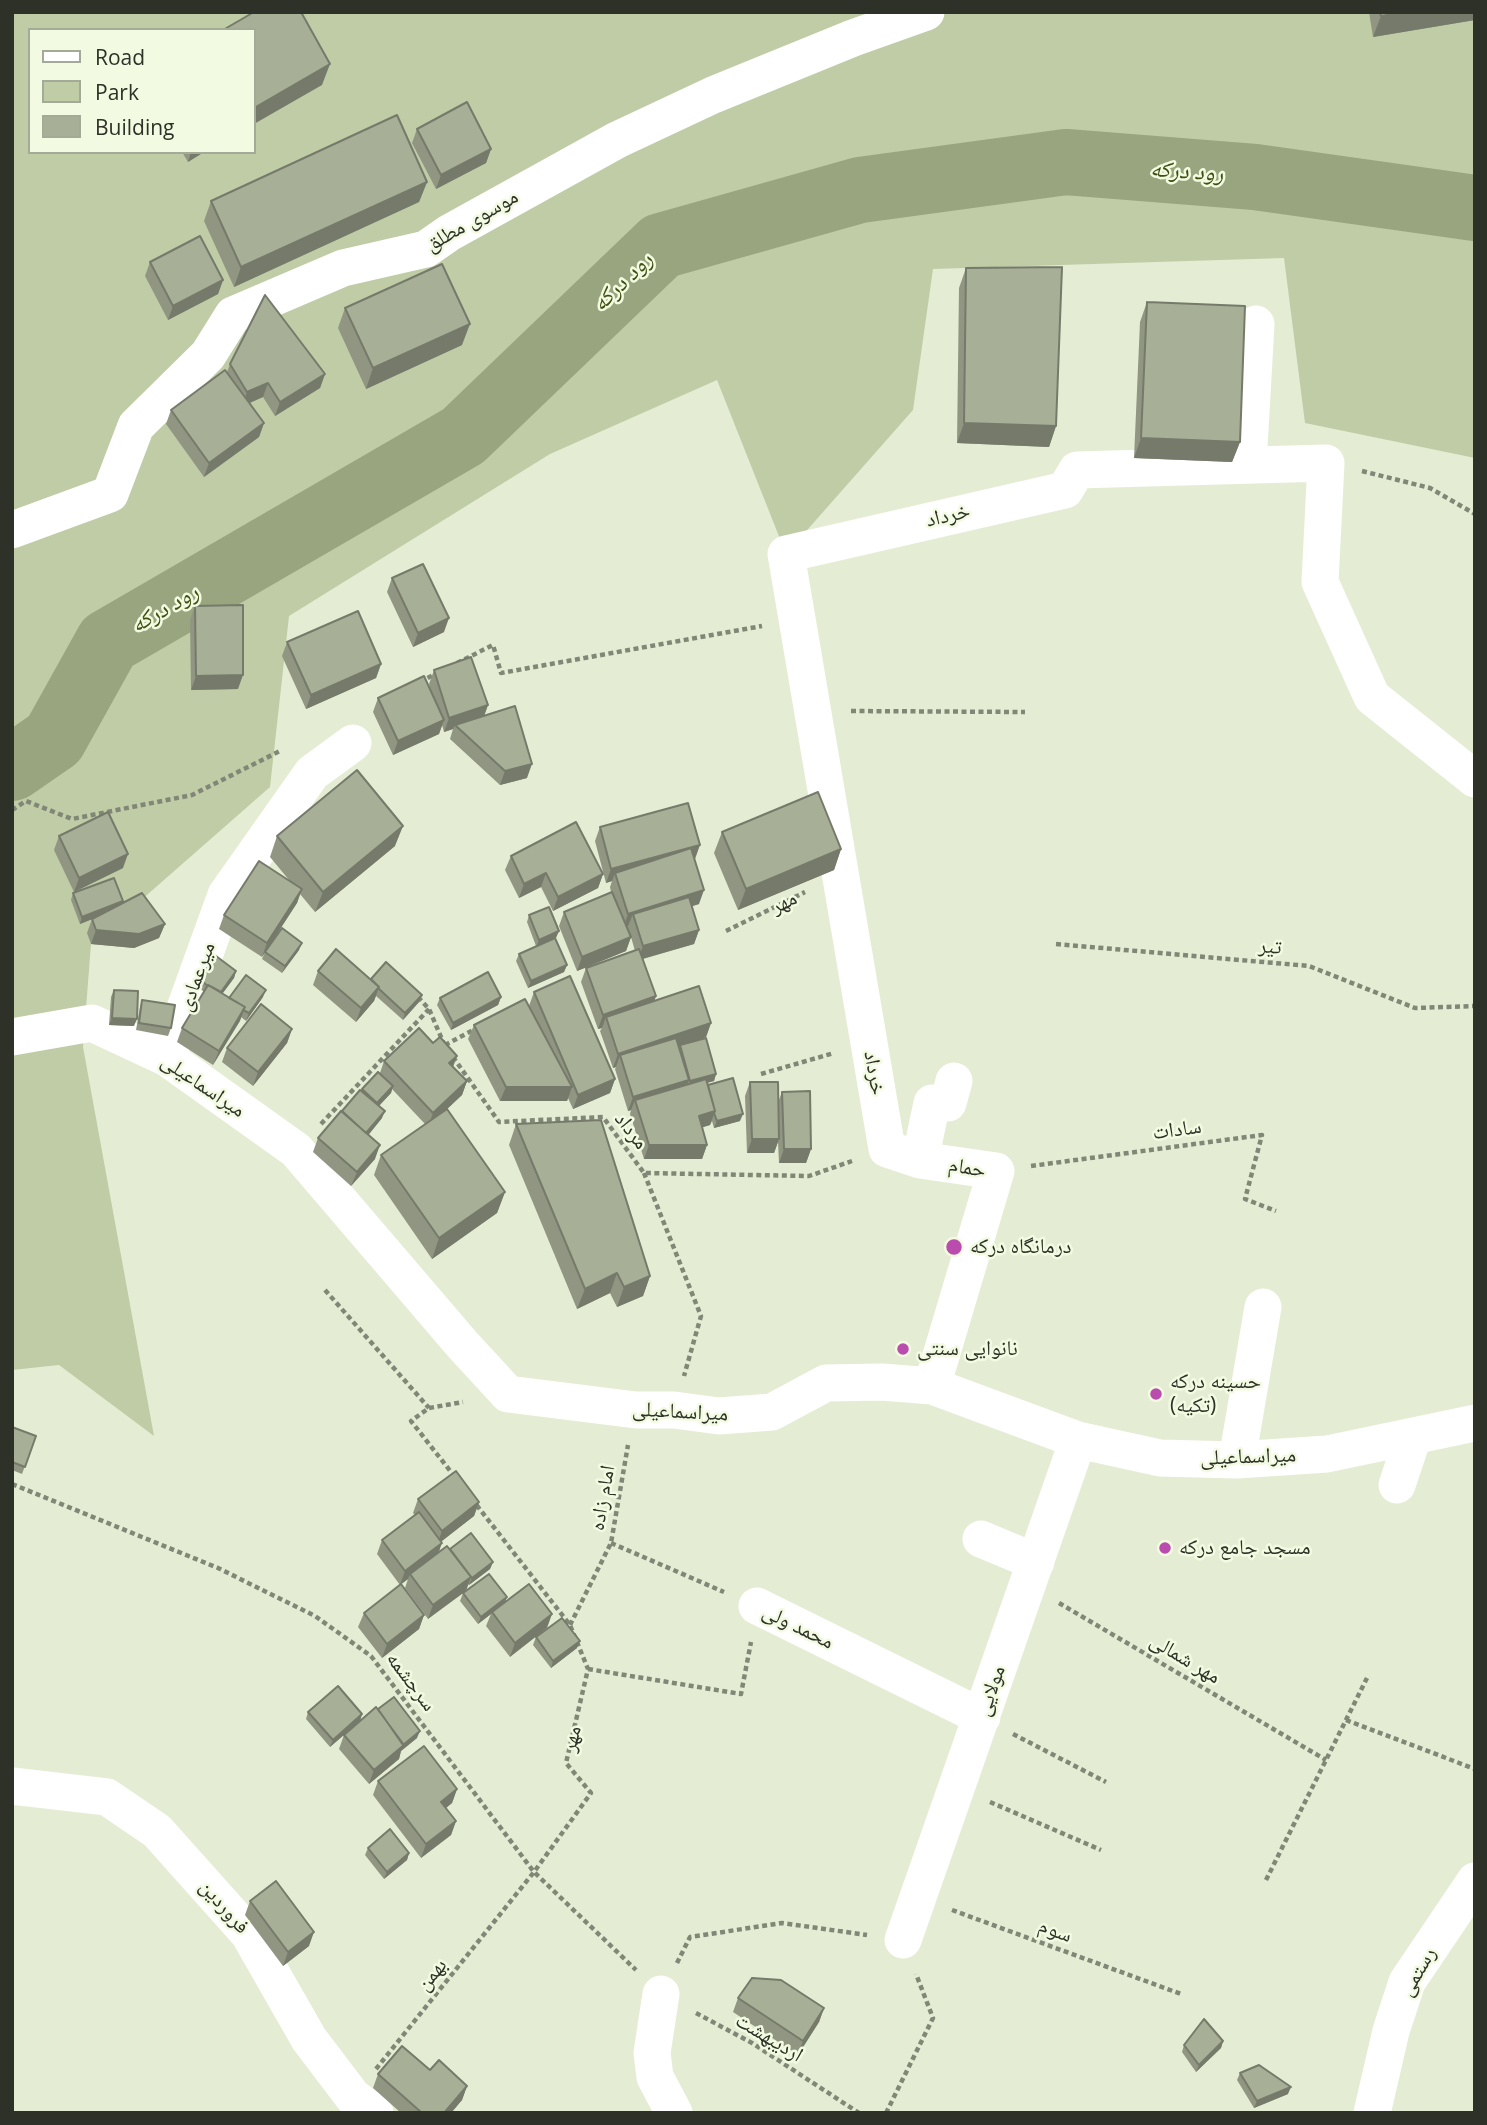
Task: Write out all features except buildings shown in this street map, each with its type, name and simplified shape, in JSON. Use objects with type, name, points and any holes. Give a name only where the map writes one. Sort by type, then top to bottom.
[{"type":"street","name":"موسوی مطلق","points":[[12,530],[110,494],[136,425],[208,355],[233,314],[342,268],[426,249],[449,233],[617,140],[713,95],[853,37],[926,12]]},
{"type":"street","points":[[1248,465],[1256,324]]},
{"type":"street","points":[[1326,463],[1320,582],[1372,697],[1475,779]]},
{"type":"street","name":"خرداد","points":[[903,1154],[869,1043],[786,554],[1065,490],[1077,470],[1326,463]]},
{"type":"street","name":"میرعمادی","points":[[167,1058],[226,895],[312,773],[353,743]]},
{"type":"street","name":"میراسماعیلی","points":[[12,1037],[92,1023],[167,1058],[296,1150],[461,1345],[508,1394],[636,1410],[674,1410],[719,1416],[772,1412],[826,1383],[881,1382],[932,1386],[1078,1440],[1160,1458],[1237,1460],[1327,1454],[1475,1423]]},
{"type":"street","points":[[903,1154],[932,1103],[948,1103],[954,1081]]},
{"type":"street","name":"حمام","points":[[903,1154],[996,1171],[932,1386]]},
{"type":"street","points":[[1237,1460],[1263,1307]]},
{"type":"street","points":[[1397,1485],[1413,1437]]},
{"type":"street","name":"مولایی","points":[[903,1940],[1078,1440]]},
{"type":"street","points":[[981,1539],[1032,1573]]},
{"type":"street","name":"محمد ولی","points":[[757,1606],[982,1717]]},
{"type":"street","name":"فروردین","points":[[12,1786],[107,1797],[158,1831],[249,1934],[309,2039],[364,2105]]},
{"type":"street","name":"رستمی","points":[[1372,2113],[1391,2031],[1407,1982],[1457,1935],[1475,1881]]},
{"type":"street","points":[[661,1994],[652,2053],[655,2077],[674,2113]]},
{"type":"path","points":[[1326,463],[1430,488],[1475,514]]},
{"type":"path","points":[[409,687],[493,645],[501,673],[797,619]]},
{"type":"path","points":[[814,711],[1025,712]]},
{"type":"path","points":[[12,810],[26,801],[72,819],[192,795],[289,747]]},
{"type":"path","name":"مهر","points":[[726,930],[841,875]]},
{"type":"path","name":"تیر","points":[[1056,944],[1309,966],[1415,1008],[1475,1006]]},
{"type":"path","name":"مرداد","points":[[411,990],[429,1009],[445,1045],[499,1122],[603,1116],[644,1173],[808,1176],[903,1154]]},
{"type":"path","points":[[296,1150],[429,1009]]},
{"type":"path","points":[[445,1045],[479,1027]]},
{"type":"path","points":[[761,1074],[869,1043]]},
{"type":"path","name":"سادات","points":[[996,1171],[1262,1135],[1245,1199],[1276,1212]]},
{"type":"path","points":[[644,1173],[701,1316],[674,1410]]},
{"type":"path","points":[[325,1290],[429,1408]]},
{"type":"path","points":[[461,1485],[411,1421],[429,1408],[508,1394]]},
{"type":"path","name":"امام زاده","points":[[570,1625],[611,1543],[636,1410]]},
{"type":"path","name":"سرچشمه","points":[[12,1484],[218,1568],[315,1616],[371,1656],[534,1872],[661,1994]]},
{"type":"path","points":[[470,1496],[570,1625],[587,1669],[741,1694],[757,1606]]},
{"type":"path","name":"محمد ولی","points":[[611,1543],[757,1606]]},
{"type":"path","name":"مهر شمالی","points":[[1032,1573],[1326,1760]]},
{"type":"path","name":"مهر","points":[[534,1872],[591,1793],[566,1763],[587,1669]]},
{"type":"path","points":[[1266,1880],[1367,1678]]},
{"type":"path","points":[[982,1717],[1106,1782]]},
{"type":"path","points":[[1346,1720],[1475,1769]]},
{"type":"path","points":[[956,1789],[1037,1820],[1101,1850]]},
{"type":"path","name":"بهمن","points":[[364,2105],[534,1872]]},
{"type":"path","name":"سوم","points":[[918,1898],[1181,1994]]},
{"type":"path","points":[[661,1994],[690,1937],[782,1923],[903,1940],[933,2018],[886,2113]]},
{"type":"path","name":"اردیبهشت","points":[[661,1994],[752,2043],[859,2113]]},
{"type":"green space","points":[[12,12],[1475,12],[1475,458],[1305,423],[1284,258],[933,269],[913,410],[786,554],[717,380],[550,454],[289,616],[270,787],[91,944],[83,1047],[154,1436],[59,1365],[12,1370]]},
{"type":"waterway","name":"رود درکه","points":[[12,768],[54,739],[108,642],[463,436],[661,246],[860,190],[1066,162],[1255,177],[1475,208]]},
{"type":"place","name":"درمانگاه درکه","points":[[954,1247]]},
{"type":"place","name":"نانوایی سنتی","points":[[903,1349]]},
{"type":"place","name":"حسینه درکه (تکیه)","points":[[1156,1394]]},
{"type":"place","name":"مسجد جامع درکه","points":[[1165,1548]]}]
